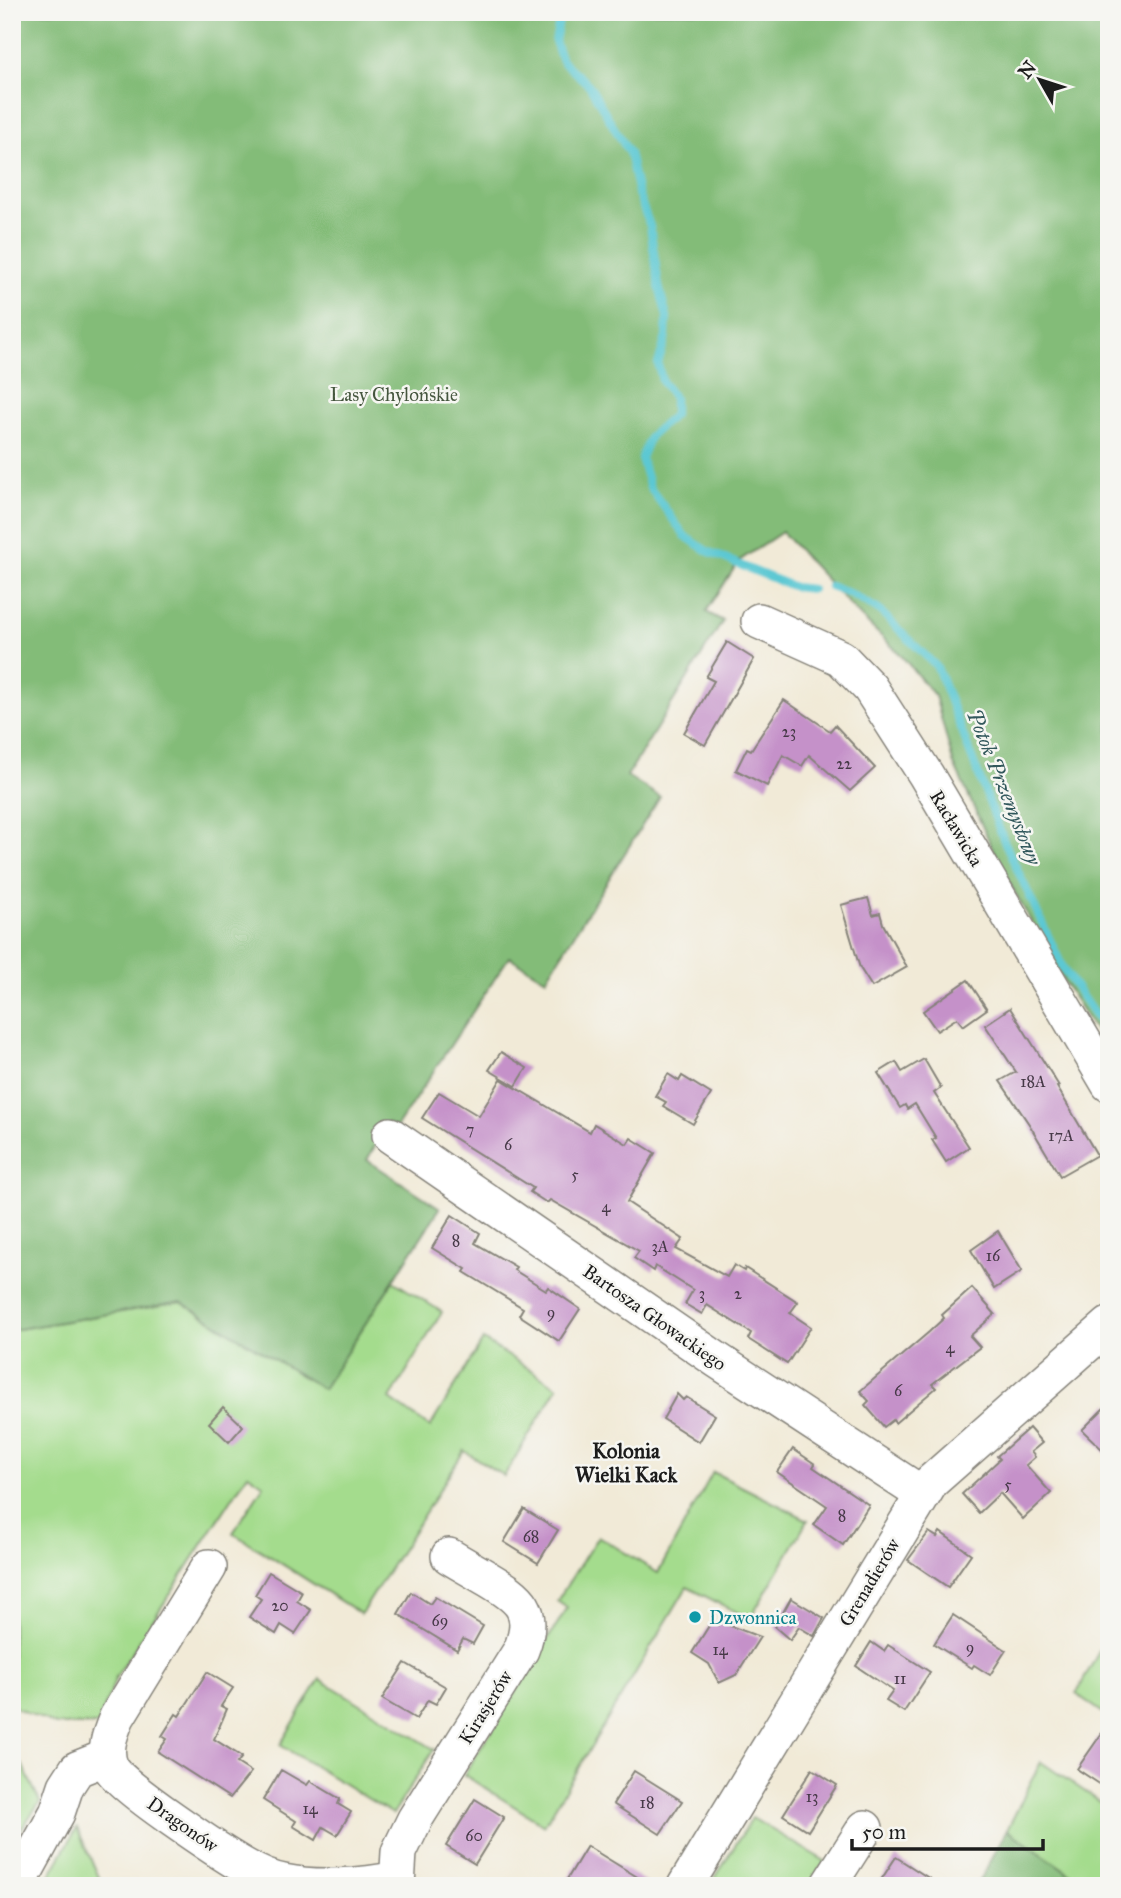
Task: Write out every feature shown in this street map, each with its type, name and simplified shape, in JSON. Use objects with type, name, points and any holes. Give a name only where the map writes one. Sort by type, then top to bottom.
[{"type":"street","name":"Racławicka","points":[[759,621],[841,658],[870,688],[926,775],[1109,1084]]},
{"type":"street","name":"Bartosza Głowackiego","points":[[390,1135],[717,1360],[922,1494]]},
{"type":"street","name":"Grenadierów","points":[[685,1886],[922,1494],[939,1473],[1109,1325]]},
{"type":"street","name":"Kirasjerów","points":[[396,1883],[399,1852],[415,1819],[521,1650],[526,1637],[524,1608],[516,1596],[449,1556]]},
{"type":"street","points":[[17,1886],[57,1813],[66,1786],[77,1769],[107,1756],[108,1740],[117,1717],[209,1567]]},
{"type":"street","name":"Dragonów","points":[[107,1756],[111,1770],[119,1780],[244,1866],[262,1875],[283,1882],[344,1886],[396,1883]]},
{"type":"street","points":[[828,1886],[866,1828]]},
{"type":"green space","name":"Lasy Chylońskie","points":[[12,12],[1109,12],[1109,1052],[1064,982],[1000,865],[953,762],[935,696],[900,654],[861,617],[782,532],[739,561],[706,612],[723,621],[627,776],[660,797],[546,979],[509,957],[396,1128],[388,1123],[367,1160],[440,1208],[323,1389],[181,1302],[12,1330]]},
{"type":"green space","points":[[393,1281],[442,1312],[390,1399],[430,1427],[483,1340],[558,1387],[504,1476],[464,1451],[361,1614],[233,1533],[264,1485],[248,1474],[116,1677],[98,1725],[56,1725],[12,1706],[12,1330],[181,1302],[323,1389]]},
{"type":"green space","points":[[713,1472],[808,1520],[750,1619],[687,1587],[544,1825],[464,1775],[567,1608],[557,1601],[598,1536],[658,1573]]},
{"type":"green space","points":[[1109,1633],[1109,1717],[1076,1694]]},
{"type":"green space","points":[[320,1679],[434,1749],[393,1814],[280,1745]]},
{"type":"green space","points":[[12,1760],[22,1764],[40,1802],[12,1842]]},
{"type":"green space","points":[[1041,1762],[1109,1808],[1109,1875],[1102,1886],[1088,1886],[1007,1830]]},
{"type":"green space","points":[[752,1818],[825,1861],[809,1886],[710,1886]]},
{"type":"green space","points":[[77,1828],[103,1886],[44,1886]]},
{"type":"green space","points":[[1007,1830],[1088,1886],[977,1886]]},
{"type":"building","points":[[727,642],[754,659],[705,745],[684,733],[714,681],[706,677]]},
{"type":"building","points":[[784,700],[830,731],[835,725],[875,768],[850,791],[809,755],[802,766],[783,755],[767,786],[736,770],[747,748],[751,750]]},
{"type":"building","points":[[868,898],[873,915],[880,913],[883,924],[907,967],[872,987],[860,968],[841,905]]},
{"type":"building","points":[[968,980],[987,1009],[963,1026],[957,1018],[937,1031],[923,1011]]},
{"type":"building","points":[[1010,1008],[1059,1086],[1057,1087],[1097,1155],[1060,1176],[1000,1081],[1016,1072],[985,1025]]},
{"type":"building","points":[[501,1052],[527,1068],[516,1086],[489,1070]]},
{"type":"building","points":[[924,1059],[941,1088],[934,1093],[969,1147],[946,1162],[932,1140],[936,1138],[915,1104],[907,1109],[905,1105],[900,1108],[878,1073],[896,1062],[902,1072]]},
{"type":"building","points":[[668,1074],[679,1081],[682,1076],[711,1094],[693,1124],[663,1106],[666,1102],[655,1096]]},
{"type":"building","points":[[501,1079],[590,1132],[594,1124],[627,1144],[631,1138],[655,1153],[627,1202],[683,1239],[676,1249],[727,1277],[734,1265],[744,1271],[745,1268],[798,1302],[790,1313],[811,1327],[787,1364],[748,1339],[751,1333],[707,1305],[702,1314],[685,1304],[693,1290],[655,1266],[653,1271],[634,1258],[639,1251],[550,1200],[547,1203],[530,1192],[533,1188],[422,1118],[439,1092],[479,1116]]},
{"type":"building","points":[[452,1215],[480,1233],[475,1243],[516,1267],[514,1270],[546,1290],[548,1287],[580,1309],[559,1341],[519,1315],[523,1308],[464,1272],[466,1269],[432,1248]]},
{"type":"building","points":[[998,1231],[1022,1271],[994,1289],[971,1250]]},
{"type":"building","points":[[972,1288],[995,1314],[970,1336],[980,1347],[932,1384],[936,1388],[895,1423],[893,1420],[884,1427],[865,1405],[869,1401],[860,1391],[929,1332],[944,1318],[942,1315]]},
{"type":"building","points":[[677,1394],[683,1400],[686,1397],[715,1415],[699,1442],[663,1419]]},
{"type":"building","points":[[1109,1403],[1109,1456],[1082,1430]]},
{"type":"building","points":[[223,1407],[243,1426],[229,1442],[209,1423]]},
{"type":"building","points":[[1029,1428],[1042,1443],[1031,1452],[1035,1457],[1026,1465],[1051,1493],[1023,1519],[1000,1493],[979,1513],[962,1494],[1000,1459],[997,1456]]},
{"type":"building","points":[[793,1449],[815,1464],[813,1467],[869,1505],[843,1545],[814,1525],[827,1506],[777,1472]]},
{"type":"building","points":[[524,1509],[558,1530],[538,1563],[504,1542]]},
{"type":"building","points":[[929,1532],[937,1537],[940,1532],[971,1554],[948,1587],[908,1560]]},
{"type":"building","points":[[269,1572],[302,1592],[297,1601],[311,1610],[295,1634],[281,1625],[276,1634],[249,1617],[261,1599],[255,1595]]},
{"type":"building","points":[[411,1592],[430,1604],[435,1597],[483,1626],[473,1644],[463,1639],[457,1650],[398,1614]]},
{"type":"building","points":[[791,1598],[824,1618],[814,1636],[799,1627],[790,1640],[775,1627]]},
{"type":"building","points":[[953,1615],[1006,1650],[990,1675],[974,1665],[972,1668],[934,1644]]},
{"type":"building","points":[[712,1621],[760,1637],[736,1675],[719,1683],[709,1664],[692,1653]]},
{"type":"building","points":[[871,1642],[884,1651],[888,1645],[930,1672],[904,1712],[886,1701],[893,1691],[856,1666]]},
{"type":"building","points":[[405,1663],[446,1687],[436,1704],[428,1700],[416,1719],[382,1699]]},
{"type":"building","points":[[207,1672],[233,1688],[221,1706],[227,1709],[214,1739],[242,1757],[237,1763],[251,1772],[230,1798],[158,1752],[167,1739],[162,1736],[176,1714],[179,1716]]},
{"type":"building","points":[[1109,1723],[1109,1774],[1101,1785],[1077,1769]]},
{"type":"building","points":[[812,1769],[837,1785],[808,1831],[783,1815]]},
{"type":"building","points":[[281,1770],[307,1785],[310,1781],[340,1799],[338,1804],[351,1812],[337,1835],[323,1827],[316,1840],[293,1826],[296,1821],[263,1800]]},
{"type":"building","points":[[634,1771],[682,1801],[660,1834],[613,1804]]},
{"type":"building","points":[[475,1799],[504,1817],[475,1864],[446,1846]]},
{"type":"building","points":[[587,1846],[652,1886],[563,1886]]},
{"type":"building","points":[[896,1857],[941,1886],[877,1886]]},
{"type":"waterway","name":"Potok Przemysłowy","points":[[561,12],[555,41],[562,61],[589,85],[629,153],[638,194],[650,226],[659,286],[667,317],[666,337],[658,364],[662,381],[674,398],[674,415],[650,436],[641,458],[650,488],[685,536],[707,551],[794,587],[812,589]]},
{"type":"waterway","name":"Potok Przemysłowy","points":[[830,586],[879,610],[937,667],[1004,841],[1064,970],[1109,1036]]},
{"type":"place","name":"Dzwonnica","points":[[695,1617]]},
{"type":"district","name":"Kolonia Wielki Kack","points":[[626,1463]]}]
